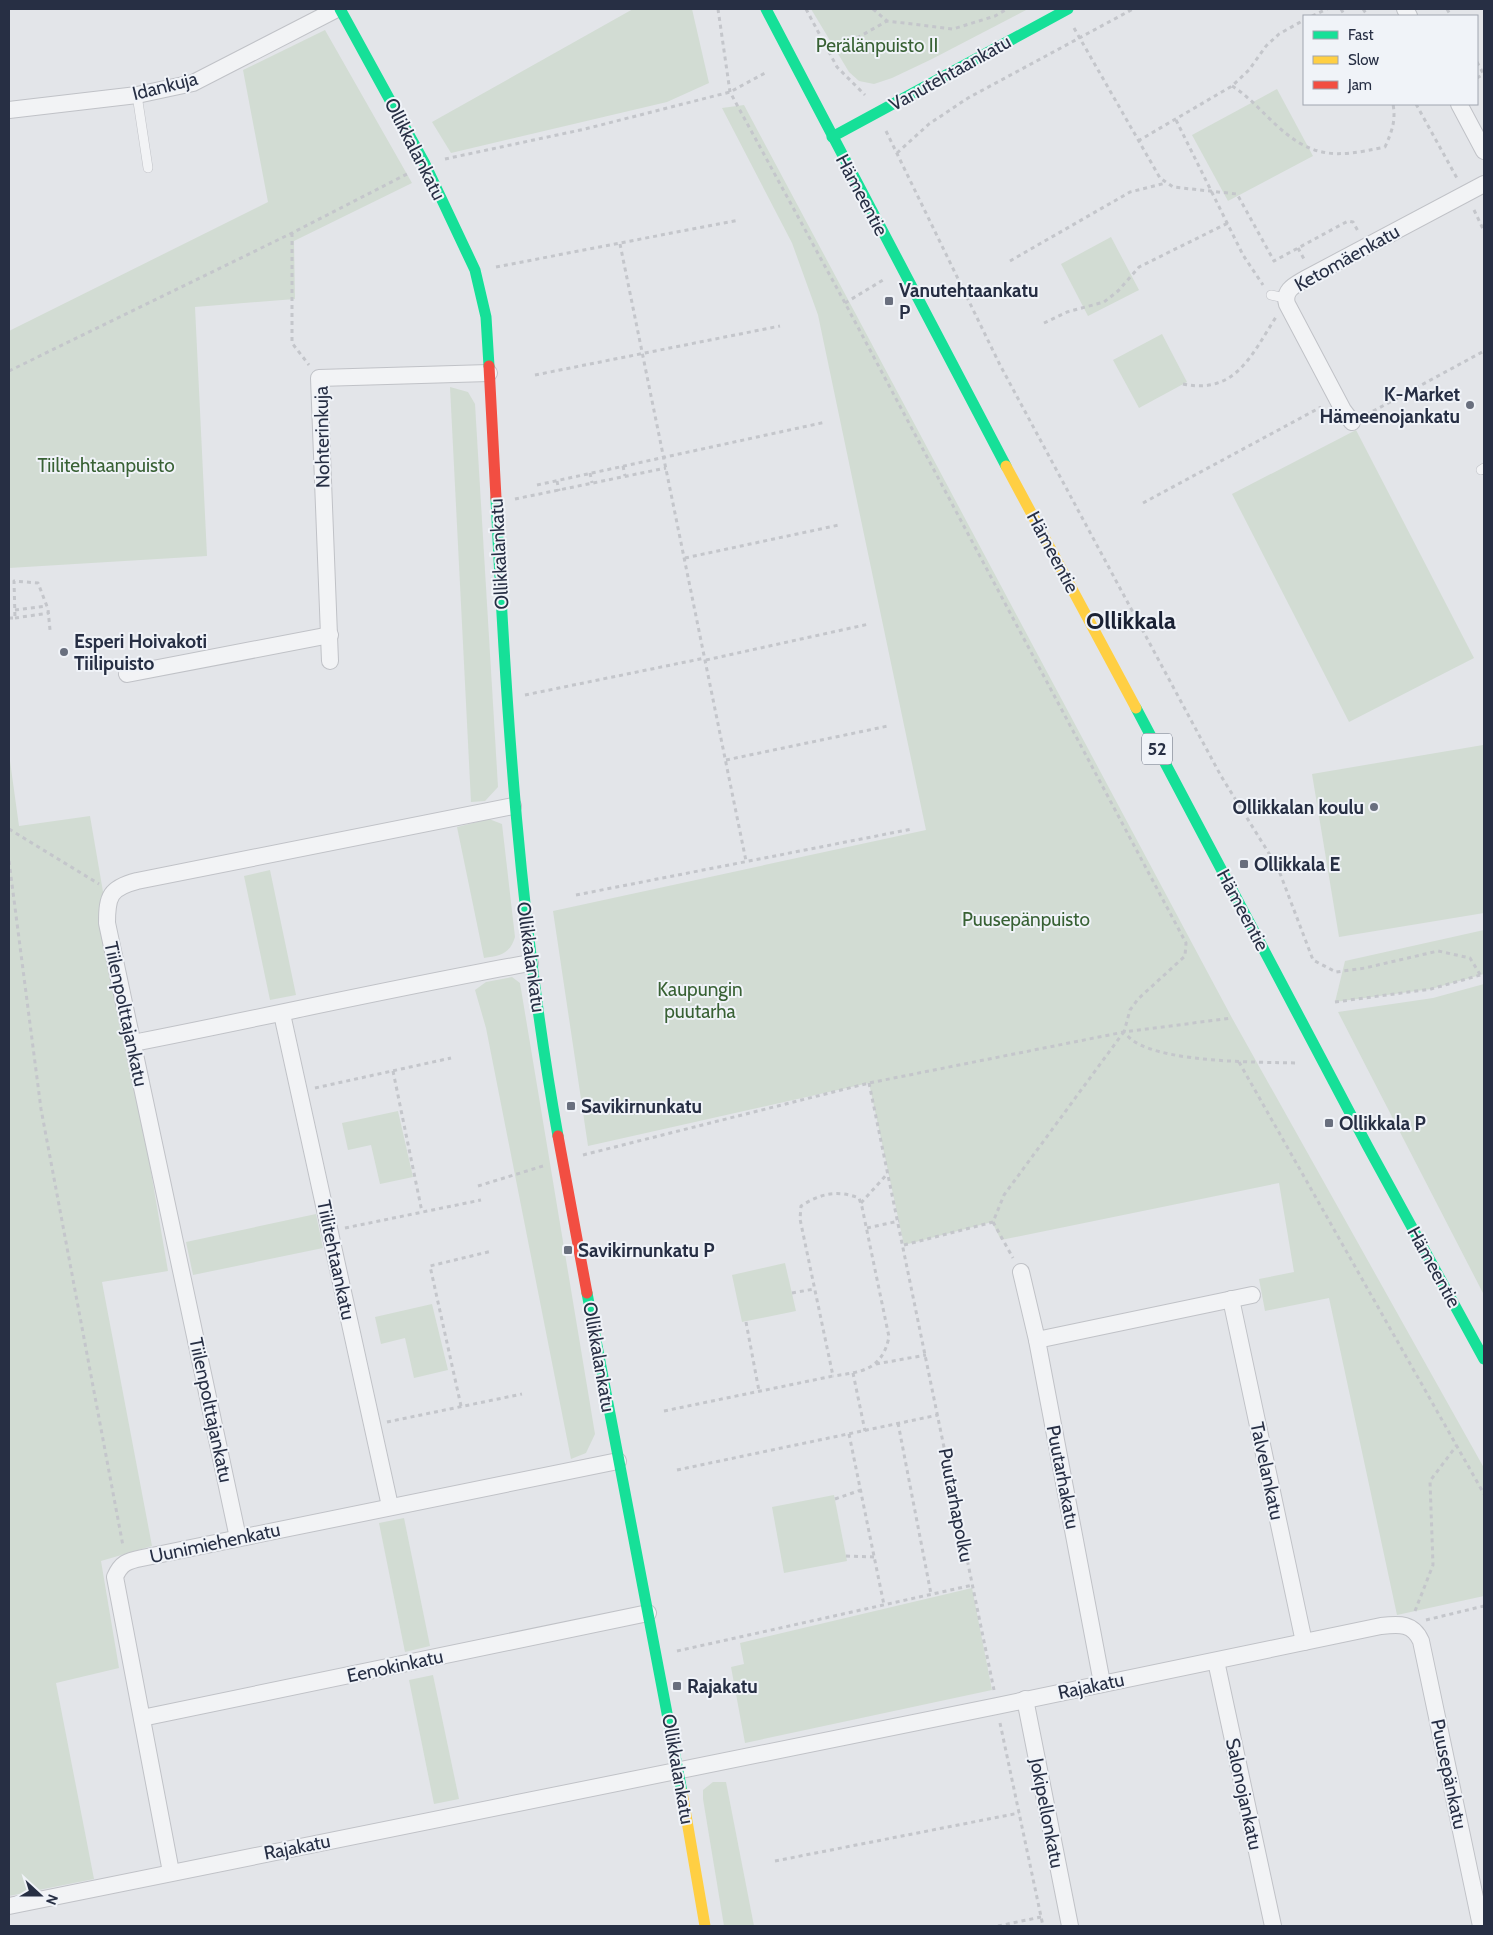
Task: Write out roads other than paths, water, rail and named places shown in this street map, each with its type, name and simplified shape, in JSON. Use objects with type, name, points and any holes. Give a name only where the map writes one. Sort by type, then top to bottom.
[{"type":"street","name":"Idankuja","points":[[9,110],[137,95],[193,82],[338,9]]},
{"type":"street","name":"Ollikkalankatu","points":[[338,9],[424,164],[475,270],[486,317],[513,806],[530,963],[562,1160],[618,1461],[679,1770],[705,1926]]},
{"type":"street","name":"Hämeentie","points":[[766,9],[1322,1063],[1484,1359]]},
{"type":"street","name":"Vanutehtaankatu","points":[[832,137],[1068,9]]},
{"type":"street","points":[[1460,105],[1484,151]]},
{"type":"street","name":"Ketomäenkatu","points":[[1352,422],[1343,410],[1278,297],[1305,279],[1484,184]]},
{"type":"street","name":"Nohterinkuja","points":[[330,661],[319,378],[489,373]]},
{"type":"street","points":[[127,674],[330,635]]},
{"type":"street","name":"Tiilenpolttajankatu","points":[[238,1538],[107,923],[107,905],[112,892],[124,884],[137,880],[513,806]]},
{"type":"street","points":[[133,1043],[282,1014],[434,980],[530,963]]},
{"type":"street","name":"Tiilitehtaankatu","points":[[282,1014],[390,1506]]},
{"type":"street","name":"Puutarhakatu","points":[[1020,1272],[1038,1340],[1102,1683]]},
{"type":"street","points":[[1038,1340],[1252,1295]]},
{"type":"street","name":"Talvelankatu","points":[[1231,1300],[1304,1642]]},
{"type":"street","name":"Uunimiehenkatu","points":[[172,1872],[115,1577],[120,1566],[126,1561],[618,1461]]},
{"type":"street","name":"Eenokinkatu","points":[[142,1718],[648,1613]]},
{"type":"street","name":"Rajakatu","points":[[9,1906],[1382,1626],[1409,1626]]},
{"type":"street","name":"Puusepänkatu","points":[[1409,1626],[1417,1631],[1422,1641],[1481,1926]]},
{"type":"street","name":"Salonojankatu","points":[[1216,1661],[1272,1926]]},
{"type":"street","name":"Jokipellonkatu","points":[[1025,1699],[1070,1926]]},
{"type":"lane","points":[[137,95],[148,168]]},
{"type":"place","name":"Vanutehtaankatu P","points":[[889,301]]},
{"type":"place","name":"K-Market Hämeenojankatu","points":[[1470,405]]},
{"type":"place","name":"Esperi Hoivakoti Tiilipuisto","points":[[64,652]]},
{"type":"place","name":"Ollikkalan koulu","points":[[1374,807]]},
{"type":"place","name":"Ollikkala E","points":[[1244,864]]},
{"type":"place","name":"Savikirnunkatu","points":[[571,1106]]},
{"type":"place","name":"Ollikkala P","points":[[1329,1123]]},
{"type":"place","name":"Savikirnunkatu P","points":[[568,1250]]},
{"type":"place","name":"Rajakatu","points":[[677,1686]]},
{"type":"district","name":"Ollikkala","points":[[1131,620]]},
{"type":"park label","name":"Perälänpuisto II","points":[[877,45]]},
{"type":"park label","name":"Tiilitehtaanpuisto","points":[[106,465]]},
{"type":"park label","name":"Puusepänpuisto","points":[[1026,919]]},
{"type":"park label","name":"Kaupungin puutarha","points":[[700,1000]]}]
